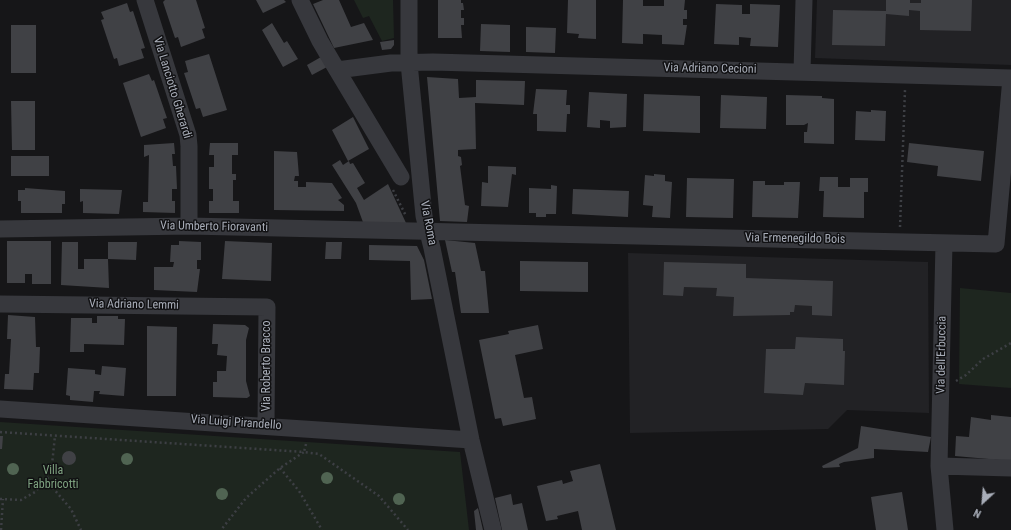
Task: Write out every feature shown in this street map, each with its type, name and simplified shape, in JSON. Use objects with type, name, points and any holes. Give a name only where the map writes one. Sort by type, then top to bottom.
[{"type":"street","name":"Via Lanciotto Gherardi","points":[[145,0],[188,135],[189,226]]},
{"type":"street","points":[[300,0],[320,41],[400,177]]},
{"type":"street","name":"Via Roma","points":[[409,0],[410,63],[424,216],[471,440],[493,530]]},
{"type":"street","points":[[802,72],[804,0]]},
{"type":"street","points":[[337,70],[391,63],[410,63]]},
{"type":"street","name":"Via Adriano Cecioni","points":[[410,63],[905,74],[1011,78]]},
{"type":"street","name":"Via Ermenegildo Bois","points":[[428,230],[996,244],[1011,78]]},
{"type":"street","name":"Via Umberto Fioravanti","points":[[0,229],[189,226],[428,230]]},
{"type":"street","name":"Via dell'Erbuccia","points":[[944,243],[939,466],[945,530]]},
{"type":"street","name":"Via Adriano Lemmi","points":[[0,304],[267,307]]},
{"type":"street","name":"Via Roberto Bracco","points":[[266,425],[267,307]]},
{"type":"street","name":"Via Luigi Pirandello","points":[[0,409],[266,425],[305,440],[471,440]]},
{"type":"street","points":[[939,466],[1011,468]]},
{"type":"path","points":[[900,242],[905,74]]},
{"type":"path","points":[[400,177],[389,184],[408,220]]},
{"type":"path","points":[[942,384],[953,383],[966,375],[983,359],[1011,343]]},
{"type":"path","points":[[0,432],[55,436],[305,440],[319,454],[379,496],[408,530]]},
{"type":"path","points":[[1,530],[2,499],[21,500],[35,492],[51,474],[55,436]]},
{"type":"path","points":[[221,530],[246,498],[280,468],[305,440]]},
{"type":"path","points":[[280,468],[299,491],[322,530]]},
{"type":"path","points":[[46,480],[71,509],[81,530]]},
{"type":"shaded area","points":[[817,0],[1011,0],[1011,65],[815,58]]},
{"type":"shaded area","points":[[628,253],[928,262],[929,413],[847,410],[828,429],[630,433]]},
{"type":"green space","points":[[354,0],[393,0],[394,38],[382,41],[369,16],[363,18]]},
{"type":"green space","points":[[960,288],[1011,293],[1011,388],[959,384]]},
{"type":"green space","name":"Villa Fabbricotti","points":[[0,422],[460,452],[469,530],[0,530]]},
{"type":"building","points":[[165,0],[196,0],[205,28],[202,29],[205,38],[181,47],[178,37],[175,38],[163,2]]},
{"type":"building","points":[[256,0],[284,0],[286,2],[263,13]]},
{"type":"building","points":[[323,0],[339,0],[351,27],[364,23],[373,40],[334,48],[313,4]]},
{"type":"building","points":[[438,0],[461,0],[461,3],[463,3],[464,10],[461,10],[461,18],[464,18],[464,25],[461,25],[462,38],[438,38]]},
{"type":"building","points":[[568,0],[596,0],[596,39],[578,38],[579,34],[567,33]]},
{"type":"building","points":[[623,0],[643,0],[643,6],[664,6],[664,0],[685,0],[684,10],[687,10],[687,19],[683,19],[683,25],[687,25],[684,45],[662,44],[662,35],[643,34],[643,44],[622,43]]},
{"type":"building","points":[[886,0],[910,0],[910,3],[921,3],[921,0],[972,0],[971,31],[920,30],[920,11],[909,10],[909,16],[886,14],[885,46],[832,45],[833,10],[886,11]]},
{"type":"building","points":[[127,3],[130,12],[133,11],[145,48],[141,49],[144,58],[119,66],[117,58],[114,59],[101,20],[104,19],[101,12]]},
{"type":"building","points":[[716,4],[742,5],[742,14],[750,14],[750,4],[780,5],[778,47],[750,46],[751,38],[739,37],[739,45],[714,44]]},
{"type":"building","points":[[272,23],[284,43],[287,41],[298,59],[283,67],[262,30]]},
{"type":"building","points":[[481,24],[510,25],[510,52],[480,51]]},
{"type":"building","points":[[11,25],[36,25],[36,73],[11,73]]},
{"type":"building","points":[[526,27],[556,28],[555,53],[526,52]]},
{"type":"building","points":[[394,40],[394,45],[391,49],[382,50],[380,42]]},
{"type":"building","points":[[209,54],[227,110],[203,117],[200,108],[196,109],[184,73],[188,72],[185,61]]},
{"type":"building","points":[[321,57],[327,67],[312,75],[307,65]]},
{"type":"building","points":[[149,74],[152,81],[154,80],[167,118],[163,119],[166,128],[141,137],[123,83]]},
{"type":"building","points":[[427,77],[458,79],[459,98],[476,97],[476,80],[525,81],[524,105],[475,103],[476,149],[458,150],[458,156],[461,157],[462,165],[460,166],[465,205],[469,206],[467,222],[440,221]]},
{"type":"building","points":[[536,89],[567,90],[566,105],[570,105],[570,114],[567,114],[566,132],[537,131],[537,114],[533,114]]},
{"type":"building","points":[[589,92],[627,94],[626,127],[610,128],[610,121],[600,120],[600,128],[587,127]]},
{"type":"building","points":[[644,94],[700,96],[700,133],[643,131]]},
{"type":"building","points":[[721,95],[767,97],[766,129],[720,128]]},
{"type":"building","points":[[786,95],[822,96],[822,98],[834,99],[834,144],[804,143],[804,132],[807,132],[808,123],[804,125],[786,125]]},
{"type":"building","points":[[11,101],[35,101],[35,150],[12,150]]},
{"type":"building","points":[[871,110],[886,111],[885,141],[855,140],[856,111],[871,112]]},
{"type":"building","points":[[353,117],[369,149],[348,161],[332,130]]},
{"type":"building","points":[[174,143],[175,154],[172,154],[173,166],[176,166],[177,189],[172,189],[172,201],[175,201],[175,213],[143,212],[143,202],[148,202],[149,155],[144,157],[144,145]]},
{"type":"building","points":[[210,143],[238,143],[238,155],[232,155],[232,174],[236,174],[236,180],[233,180],[233,201],[239,201],[239,213],[209,213],[209,201],[213,201],[213,189],[209,189],[209,167],[214,167],[214,155],[209,155]]},
{"type":"building","points":[[909,143],[984,151],[981,181],[937,176],[938,166],[907,162]]},
{"type":"building","points":[[274,151],[297,152],[299,176],[295,176],[294,181],[298,181],[298,187],[306,187],[306,182],[332,183],[342,198],[338,200],[344,205],[344,211],[274,210]]},
{"type":"building","points":[[11,156],[49,156],[49,176],[11,176]]},
{"type":"building","points":[[340,160],[343,165],[349,161],[350,164],[353,163],[365,183],[357,188],[364,200],[388,184],[406,223],[364,225],[356,203],[332,165]]},
{"type":"building","points":[[488,166],[516,167],[516,175],[512,174],[508,207],[481,206],[482,182],[488,183]]},
{"type":"building","points":[[654,174],[665,175],[665,181],[672,182],[670,218],[652,217],[653,206],[643,205],[645,175],[654,176]]},
{"type":"building","points":[[820,177],[838,177],[838,187],[850,187],[850,178],[868,178],[868,192],[864,192],[864,218],[823,217],[824,191],[819,191]]},
{"type":"building","points":[[687,178],[734,179],[733,218],[686,217]]},
{"type":"building","points":[[753,181],[765,181],[765,185],[784,185],[784,182],[800,182],[798,218],[752,217]]},
{"type":"building","points":[[551,185],[557,186],[556,214],[546,214],[546,217],[536,217],[536,213],[529,213],[529,188],[551,189]]},
{"type":"building","points":[[25,188],[65,191],[65,204],[62,204],[62,213],[21,213],[21,201],[18,201],[18,190],[25,190]]},
{"type":"building","points":[[80,189],[122,190],[119,214],[83,213],[83,201],[80,202]]},
{"type":"building","points":[[573,189],[629,191],[628,217],[572,214]]},
{"type":"building","points":[[445,240],[475,243],[481,271],[485,271],[489,313],[461,313],[455,272],[452,272]]},
{"type":"building","points":[[7,241],[51,241],[51,284],[32,284],[32,274],[25,274],[25,283],[7,283]]},
{"type":"building","points":[[179,241],[201,242],[201,260],[197,260],[197,269],[200,269],[197,292],[154,290],[154,267],[173,267],[174,262],[170,262],[171,245],[179,245]]},
{"type":"building","points":[[225,241],[272,243],[271,281],[222,279]]},
{"type":"building","points":[[62,242],[78,242],[78,269],[84,269],[84,259],[108,259],[109,288],[61,285]]},
{"type":"building","points":[[108,242],[137,242],[136,260],[108,259]]},
{"type":"building","points":[[326,242],[342,242],[341,259],[325,259]]},
{"type":"building","points":[[369,245],[417,246],[424,260],[432,299],[411,300],[410,261],[369,260]]},
{"type":"building","points":[[520,261],[588,262],[588,292],[520,291]]},
{"type":"building","points":[[664,262],[746,264],[746,278],[833,281],[832,316],[812,315],[812,306],[795,305],[794,312],[790,312],[790,315],[733,316],[734,297],[716,296],[717,288],[684,287],[683,296],[663,295]]},
{"type":"building","points":[[8,315],[35,317],[36,347],[40,347],[39,373],[34,373],[33,390],[4,389],[5,374],[9,374],[11,339],[7,339]]},
{"type":"building","points":[[97,316],[118,316],[118,319],[125,319],[124,345],[84,344],[84,352],[70,352],[71,318],[92,318],[92,323],[97,323]]},
{"type":"building","points":[[213,324],[245,325],[249,328],[246,340],[246,381],[250,396],[247,398],[213,397],[213,382],[217,382],[217,371],[226,371],[227,356],[217,355],[218,344],[212,344]]},
{"type":"building","points":[[538,325],[543,349],[515,355],[524,398],[532,397],[536,419],[503,426],[501,418],[495,419],[479,340],[509,334],[508,331]]},
{"type":"building","points":[[147,326],[177,327],[176,396],[147,396]]},
{"type":"building","points":[[796,337],[843,339],[843,351],[845,351],[844,385],[805,383],[803,395],[764,393],[766,349],[795,349]]},
{"type":"building","points":[[102,366],[126,368],[124,396],[99,394],[100,391],[94,391],[93,402],[70,400],[70,396],[66,395],[68,368],[95,370],[95,374],[101,375]]},
{"type":"building","points":[[991,415],[1011,417],[1011,461],[955,456],[956,436],[969,437],[971,417],[991,420]]},
{"type":"building","points":[[861,426],[931,437],[928,452],[874,449],[874,458],[844,462],[839,464],[840,467],[823,468],[822,466],[858,448]]},
{"type":"building","points":[[0,436],[3,436],[2,449],[0,449]]},
{"type":"building","points":[[69,451],[74,453],[76,458],[74,463],[69,465],[64,463],[62,458],[64,453]]},
{"type":"building","points":[[600,464],[616,530],[582,530],[578,511],[557,516],[558,519],[546,521],[537,486],[562,480],[563,484],[573,481],[570,471]]},
{"type":"building","points":[[902,492],[908,530],[876,530],[871,497]]},
{"type":"building","points":[[511,494],[513,505],[522,503],[528,530],[502,530],[495,498]]},
{"type":"building","points":[[478,508],[483,530],[476,530],[474,511]]}]
